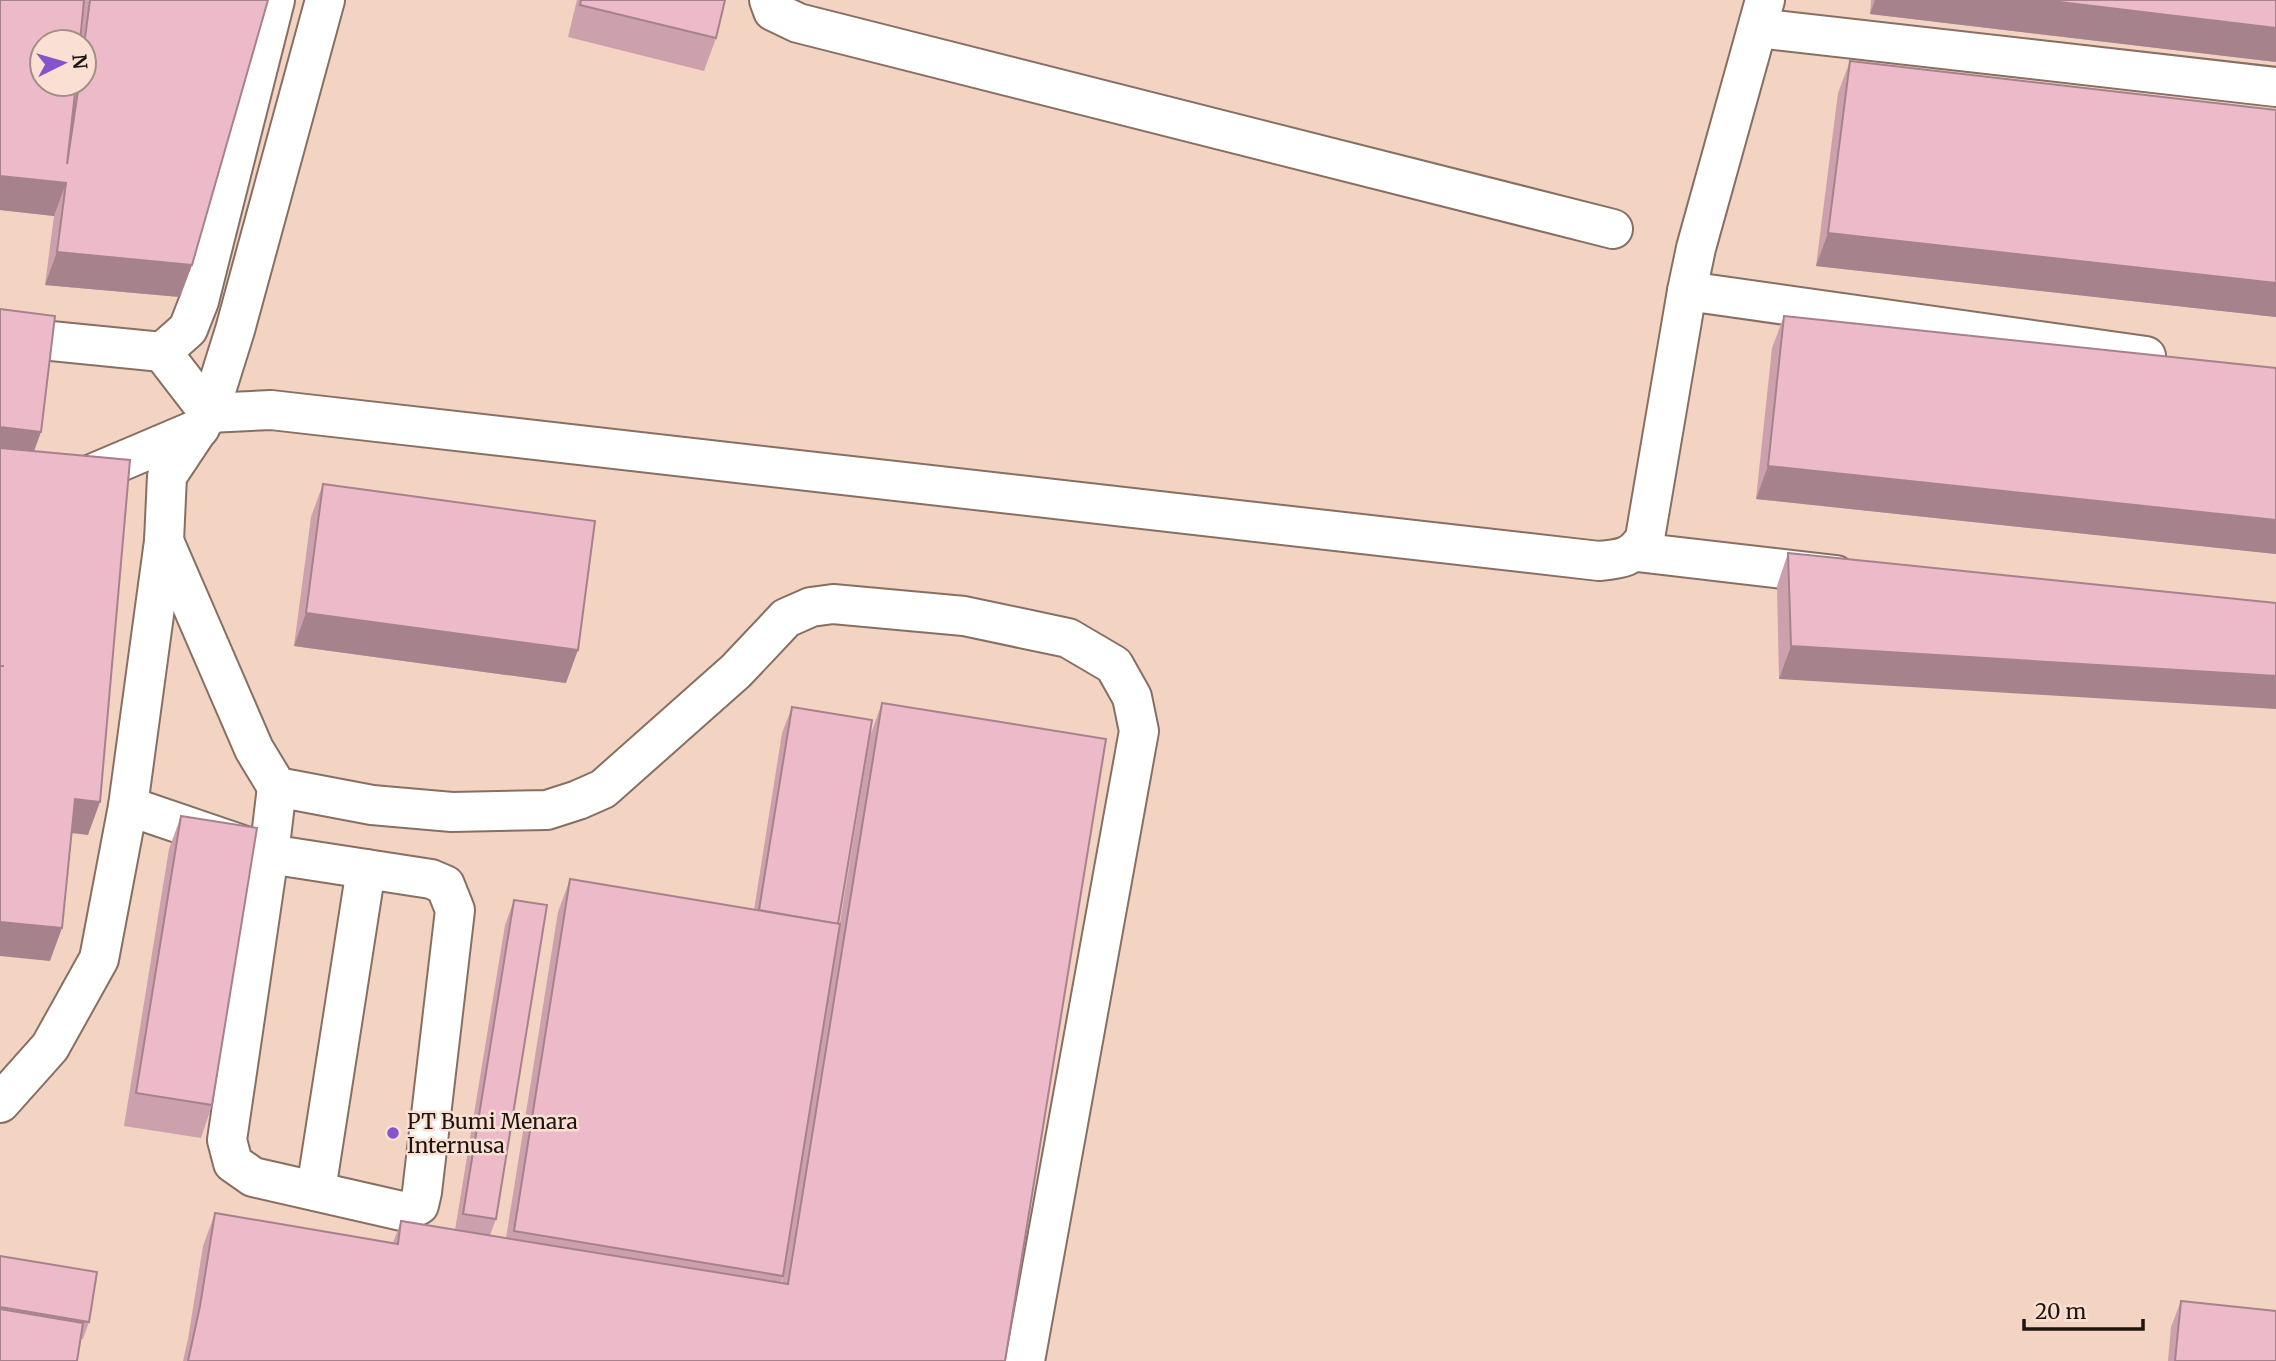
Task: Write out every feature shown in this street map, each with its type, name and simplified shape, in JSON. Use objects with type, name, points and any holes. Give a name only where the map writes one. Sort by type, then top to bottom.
[{"type":"street","points":[[0,336],[162,352],[188,329],[199,301],[275,0]]},
{"type":"street","points":[[0,1103],[50,1046],[99,959],[128,806],[163,541],[167,475],[205,420],[238,317],[325,0]]},
{"type":"street","points":[[769,0],[773,11],[798,23],[1613,229]]},
{"type":"street","points":[[1637,552],[1645,538],[1696,248],[1761,14],[2276,87]]},
{"type":"street","points":[[1687,291],[2180,361]]},
{"type":"street","points":[[162,352],[205,420]]},
{"type":"street","points":[[0,477],[59,484],[75,481],[205,420],[271,410],[1599,561],[1617,559],[1637,552],[1873,579]]},
{"type":"street","points":[[128,806],[269,854],[431,879],[445,886],[455,910],[419,1205],[406,1212],[253,1177],[233,1163],[227,1140],[269,854],[277,788],[254,749],[163,541]]},
{"type":"street","points":[[277,788],[373,805],[452,812],[547,810],[578,800],[603,789],[736,671],[786,618],[811,607],[833,604],[964,616],[1068,638],[1114,665],[1132,697],[1139,731],[1025,1361]]},
{"type":"street","points":[[316,1190],[366,869]]},
{"type":"shaded area","points":[[0,0],[2276,0],[2276,1361],[0,1361]]},
{"type":"building","points":[[0,0],[84,0],[81,28],[28,28],[28,98],[74,98],[67,164],[77,98],[98,98],[98,28],[86,28],[90,0],[268,0],[192,265],[57,252],[66,183],[0,176]]},
{"type":"building","points":[[581,0],[725,0],[716,38],[580,5]]},
{"type":"building","points":[[2043,0],[2276,0],[2276,28]]},
{"type":"building","points":[[1850,61],[2276,110],[2276,283],[1828,233]]},
{"type":"building","points":[[0,309],[55,316],[41,432],[0,427]]},
{"type":"building","points":[[1784,316],[2276,368],[2276,520],[1768,466]]},
{"type":"building","points":[[0,448],[130,460],[100,802],[75,799],[62,928],[0,922]]},
{"type":"building","points":[[323,484],[595,521],[578,650],[306,613]]},
{"type":"building","points":[[1788,553],[2276,603],[2276,676],[1791,646]]},
{"type":"building","points":[[882,703],[1106,739],[1005,1361],[188,1361],[215,1213],[398,1244],[401,1221],[788,1284]]},
{"type":"building","points":[[792,707],[872,720],[838,924],[759,910]]},
{"type":"building","points":[[181,816],[257,828],[212,1105],[136,1093]]},
{"type":"building","points":[[570,879],[840,924],[783,1276],[514,1231]]},
{"type":"building","points":[[514,900],[547,905],[496,1219],[463,1214]]},
{"type":"building","points":[[0,1256],[97,1272],[89,1322],[0,1307]]},
{"type":"building","points":[[2181,1301],[2276,1311],[2276,1361],[2175,1361]]},
{"type":"building","points":[[0,1309],[83,1323],[77,1361],[0,1361]]},
{"type":"place","name":"PT Bumi Menara Internusa","points":[[393,1133]]}]
